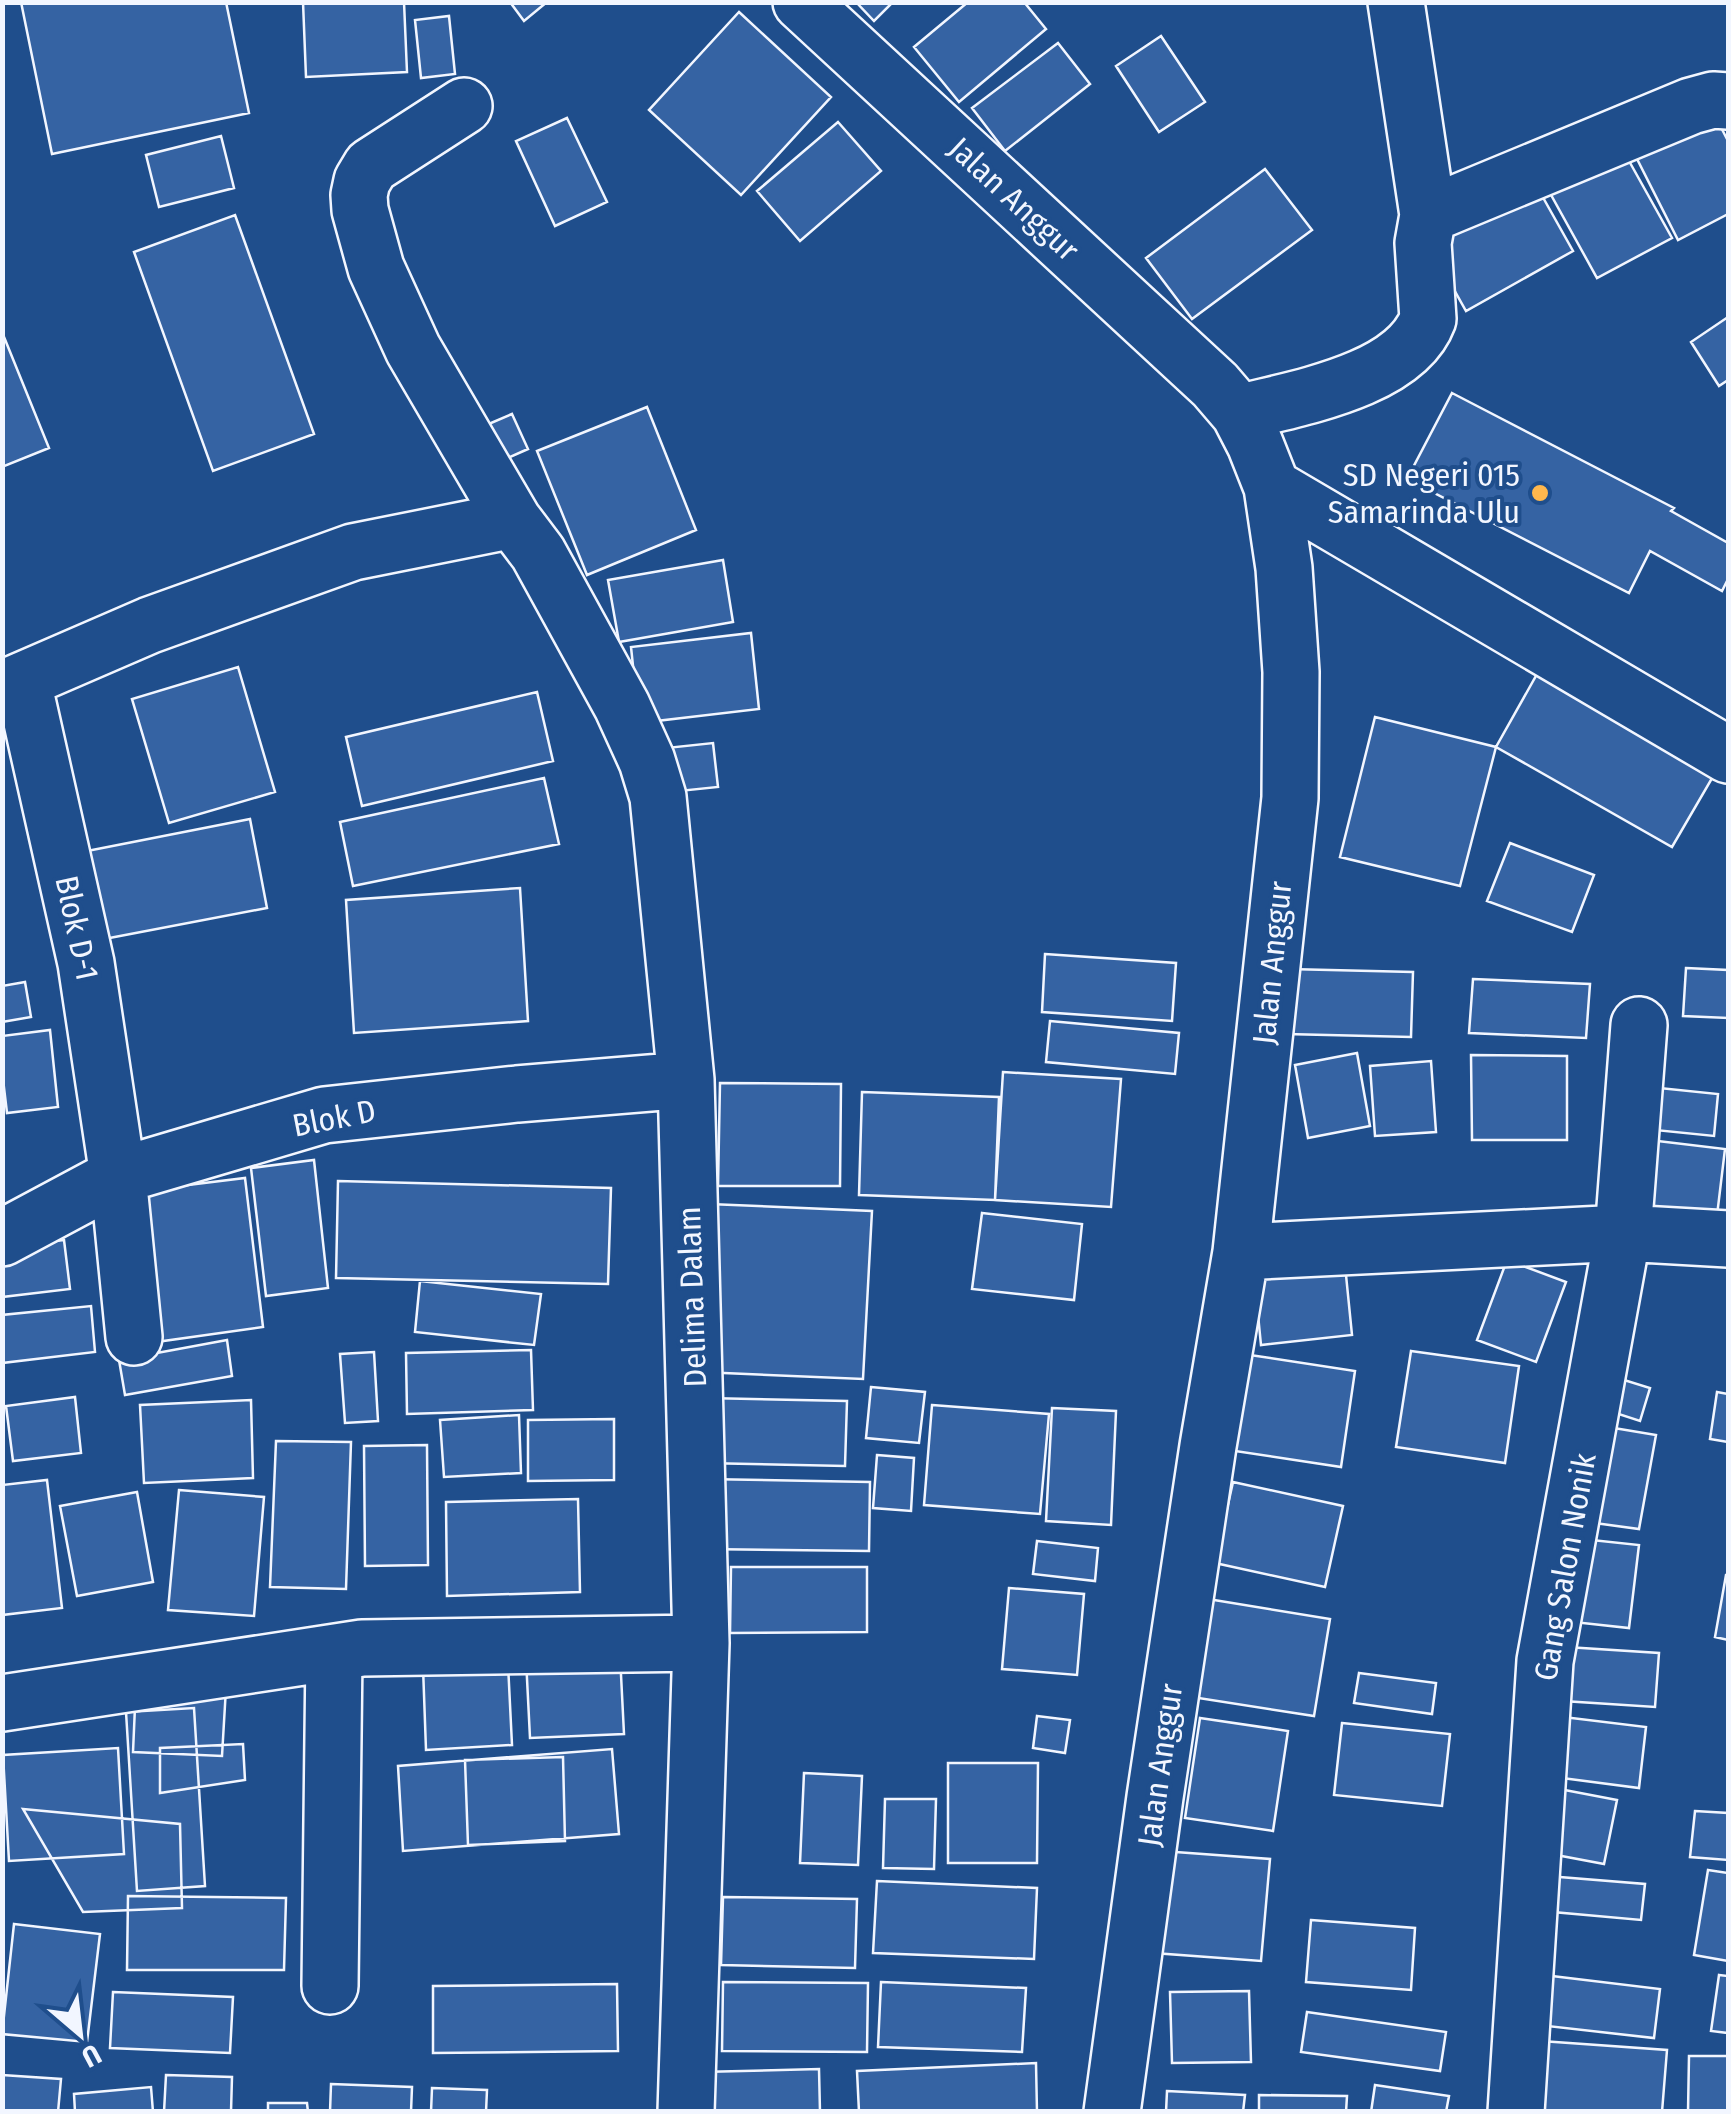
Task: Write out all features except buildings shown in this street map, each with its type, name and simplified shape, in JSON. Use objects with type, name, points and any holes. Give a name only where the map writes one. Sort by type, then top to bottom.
[{"type":"street","name":"Jalan Anggur","points":[[801,2],[1215,385],[1239,413],[1272,486],[1284,568],[1292,672],[1290,798],[1242,1252],[1208,1446],[1112,2112]]},
{"type":"street","points":[[1239,413],[1348,384],[1401,356],[1424,330],[1428,319],[1424,244],[1428,215],[1396,2]]},
{"type":"street","points":[[1428,215],[1691,106],[1728,101]]},
{"type":"street","name":"Delima Dalam","points":[[464,106],[371,166],[362,181],[360,210],[376,268],[413,349],[513,520],[548,570],[622,706],[647,761],[658,797],[686,1080],[701,1643],[686,2112]]},
{"type":"street","points":[[1272,486],[1728,756]]},
{"type":"street","points":[[13,685],[150,625],[353,552],[513,520]]},
{"type":"street","name":"Blok D-1","points":[[13,685],[86,963],[118,1176],[134,1337]]},
{"type":"street","name":"Gang Salon Nonik","points":[[1516,2112],[1545,1661],[1623,1233],[1640,1025]]},
{"type":"street","name":"Blok D","points":[[2,1238],[118,1176],[324,1115],[686,1080]]},
{"type":"street","points":[[1242,1252],[1623,1233],[1728,1239]]},
{"type":"street","points":[[2,1703],[362,1648],[701,1643]]},
{"type":"street","points":[[330,1986],[334,1652]]},
{"type":"place","name":"SD Negeri 015 Samarinda Ulu","points":[[1540,493]]}]
